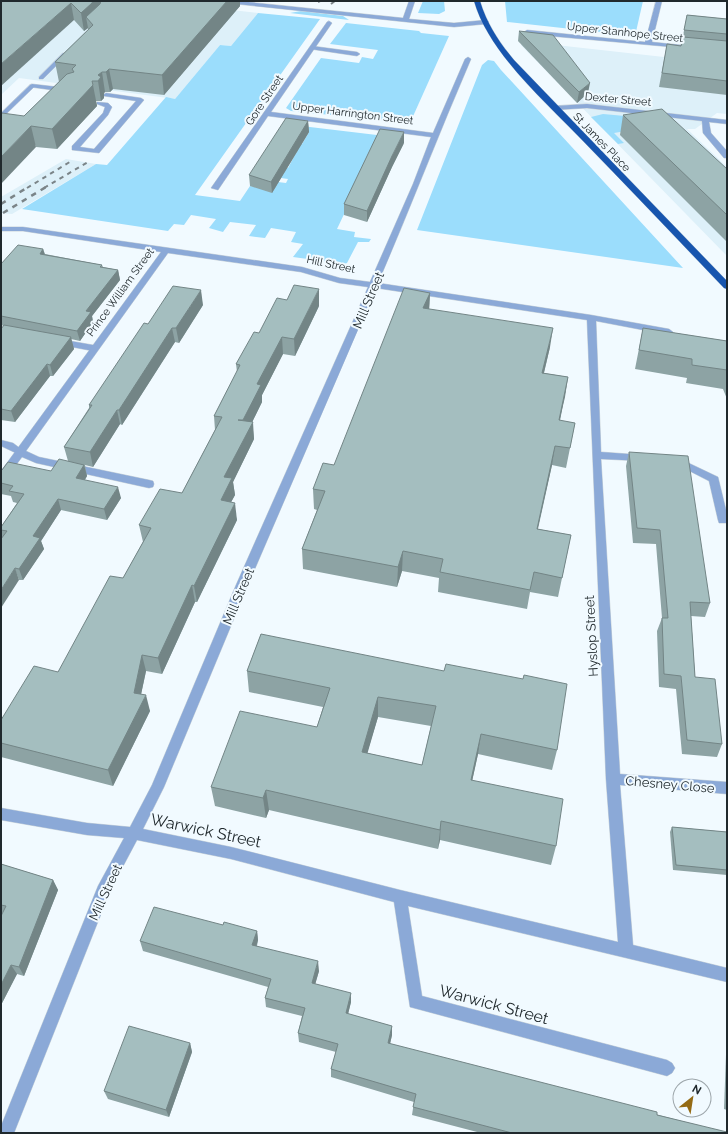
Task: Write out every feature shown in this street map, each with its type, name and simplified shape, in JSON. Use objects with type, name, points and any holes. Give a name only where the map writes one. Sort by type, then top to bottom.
[{"type":"highway","name":"St James Place","points":[[477,1],[479,10],[498,44],[554,108],[727,286]]},
{"type":"street","points":[[405,20],[412,1]]},
{"type":"street","points":[[648,44],[659,1]]},
{"type":"street","points":[[236,2],[454,25],[486,22]]},
{"type":"street","name":"Gore Street","points":[[215,188],[268,114],[329,22]]},
{"type":"street","name":"Upper Stanhope Street","points":[[521,31],[688,48]]},
{"type":"street","points":[[41,78],[73,47]]},
{"type":"street","points":[[312,48],[357,54]]},
{"type":"street","name":"Mill Street","points":[[6,1133],[105,886],[158,787],[242,585],[374,285],[417,184],[435,135],[468,59]]},
{"type":"street","points":[[1,117],[32,86],[74,91]]},
{"type":"street","points":[[99,103],[106,104],[109,107],[106,114],[75,148],[96,151],[141,100],[106,95]]},
{"type":"street","name":"Dexter Street","points":[[554,108],[587,106],[727,122]]},
{"type":"street","name":"Upper Harrington Street","points":[[268,114],[435,135]]},
{"type":"street","points":[[705,119],[707,133],[727,156]]},
{"type":"street","name":"Hill Street","points":[[1,229],[23,229],[302,270],[339,280],[591,318],[682,334]]},
{"type":"street","name":"Prince William Street","points":[[1,478],[93,348],[166,250]]},
{"type":"street","name":"Hyslop Street","points":[[591,318],[596,455],[612,779],[626,952]]},
{"type":"street","name":"Prince William Street","points":[[49,340],[93,348]]},
{"type":"street","points":[[1,443],[10,445],[36,460],[149,484]]},
{"type":"street","points":[[596,455],[651,458]]},
{"type":"street","points":[[666,459],[674,460],[714,479],[723,520]]},
{"type":"street","name":"Chesney Close","points":[[612,779],[727,788]]},
{"type":"street","name":"Warwick Street","points":[[1,814],[87,829],[134,833],[231,853],[400,897],[727,975]]},
{"type":"street","name":"Warwick Street","points":[[400,897],[414,1002],[667,1068]]},
{"type":"shaded area","points":[[1,1],[240,1],[232,10],[258,13],[231,46],[220,45],[175,99],[19,78],[1,95]]},
{"type":"shaded area","points":[[423,1],[444,1],[445,11],[439,14],[418,13]]},
{"type":"shaded area","points":[[505,1],[643,1],[635,36],[507,22]]},
{"type":"shaded area","points":[[301,11],[343,16],[349,20],[290,13]]},
{"type":"shaded area","points":[[258,13],[320,19],[195,195],[240,201],[250,186],[274,189],[278,182],[286,183],[288,179],[281,178],[282,175],[268,165],[288,168],[297,151],[278,148],[283,141],[302,144],[309,132],[293,125],[402,138],[346,210],[337,229],[355,232],[354,237],[371,239],[369,242],[358,242],[347,263],[344,264],[293,257],[303,244],[291,242],[296,232],[271,228],[265,238],[249,236],[256,225],[230,222],[223,232],[209,228],[216,219],[191,215],[184,225],[174,224],[168,231],[22,209],[96,164],[107,165],[166,97],[175,99],[220,45],[231,46]]},
{"type":"shaded area","points":[[346,23],[419,31],[421,33],[449,36],[410,123],[291,111],[286,108],[321,58],[359,63],[362,57],[373,59],[378,50],[330,44]]},
{"type":"shaded area","points":[[529,42],[727,64],[727,114],[717,113],[695,129],[687,129],[727,167],[727,256],[521,45],[522,43]]},
{"type":"shaded area","points":[[488,60],[494,61],[683,268],[417,230],[482,65]]},
{"type":"shaded area","points":[[603,114],[669,120],[673,123],[614,133],[624,143],[618,144],[591,117]]},
{"type":"shaded area","points":[[66,159],[96,164],[12,214],[1,213],[1,197]]},
{"type":"building","points":[[1,1],[93,1],[81,13],[71,3],[1,64]]},
{"type":"building","points":[[101,1],[227,1],[162,75],[109,69],[106,72],[102,72],[98,75],[101,77],[98,81],[92,81],[93,85],[52,129],[31,126],[1,157],[2,113],[24,116],[67,74],[74,72],[72,69],[76,65],[55,62],[93,25],[86,17],[100,4]]},
{"type":"building","points":[[687,15],[727,19],[727,34],[684,30]]},
{"type":"building","points":[[519,31],[553,35],[590,83],[579,92]]},
{"type":"building","points":[[683,37],[727,41],[727,81],[662,73],[667,44],[681,46]]},
{"type":"building","points":[[662,109],[727,169],[727,215],[623,115]]},
{"type":"building","points":[[286,118],[308,121],[271,182],[249,175]]},
{"type":"building","points":[[380,129],[404,132],[367,211],[344,204]]},
{"type":"building","points":[[18,245],[43,249],[40,254],[102,265],[100,267],[118,270],[86,311],[91,312],[77,331],[1,316],[1,264]]},
{"type":"building","points":[[294,285],[319,289],[294,339],[282,337],[257,384],[261,385],[243,420],[238,420],[253,422],[224,477],[232,478],[221,500],[235,503],[194,586],[192,585],[158,658],[142,655],[134,693],[146,695],[108,770],[1,743],[1,720],[34,666],[58,672],[110,576],[123,578],[151,528],[139,525],[160,489],[182,493],[222,417],[214,416],[240,365],[236,364],[254,332],[259,333],[277,298],[287,300]]},
{"type":"building","points":[[173,286],[201,290],[176,328],[172,328],[90,452],[64,447],[92,405],[89,405],[144,323],[148,324]]},
{"type":"building","points":[[404,288],[430,293],[423,308],[553,328],[542,373],[568,377],[559,420],[575,423],[570,448],[555,446],[537,529],[571,535],[562,578],[534,572],[530,590],[440,572],[443,559],[403,551],[398,567],[302,549],[325,491],[313,489],[323,463],[334,465]]},
{"type":"building","points":[[4,325],[71,337],[50,365],[47,364],[11,411],[1,409],[1,329]]},
{"type":"building","points":[[643,328],[727,341],[727,370],[692,365],[692,359],[639,350]]},
{"type":"building","points":[[629,452],[688,456],[710,603],[690,602],[695,677],[715,679],[722,744],[687,740],[681,676],[664,674],[662,618],[668,618],[660,530],[637,528]]},
{"type":"building","points":[[59,459],[84,465],[76,478],[118,487],[104,509],[58,499],[33,536],[40,538],[19,569],[15,568],[1,590],[1,539],[7,531],[1,530],[1,527],[24,494],[9,491],[13,486],[1,483],[1,470],[8,462],[51,471]]},
{"type":"building","points":[[261,634],[444,671],[446,664],[523,679],[524,675],[567,684],[557,750],[481,734],[471,780],[563,799],[556,846],[441,821],[440,830],[266,790],[263,798],[211,787],[240,711],[317,727],[330,688],[247,671]],"holes":[[[378,697],[436,706],[422,765],[362,752]]]},
{"type":"building","points":[[672,827],[727,832],[727,870],[676,865]]},
{"type":"building","points":[[1,864],[53,880],[19,967],[11,965],[1,985],[1,916],[6,906],[1,905]]},
{"type":"building","points":[[154,907],[223,925],[224,922],[257,931],[252,945],[318,961],[312,983],[351,993],[346,1013],[392,1026],[388,1043],[657,1112],[657,1115],[727,1133],[512,1133],[413,1107],[416,1094],[331,1069],[338,1044],[298,1033],[305,1008],[265,998],[271,979],[140,941]]},
{"type":"building","points":[[129,1026],[190,1043],[166,1110],[104,1091]]},
{"type":"railway","points":[[331,4],[335,1]]},
{"type":"railway","points":[[27,188],[73,160]]},
{"type":"railway","points":[[44,188],[88,162]]},
{"type":"railway","points":[[1,204],[28,187]]},
{"type":"railway","points":[[3,213],[46,187]]}]
